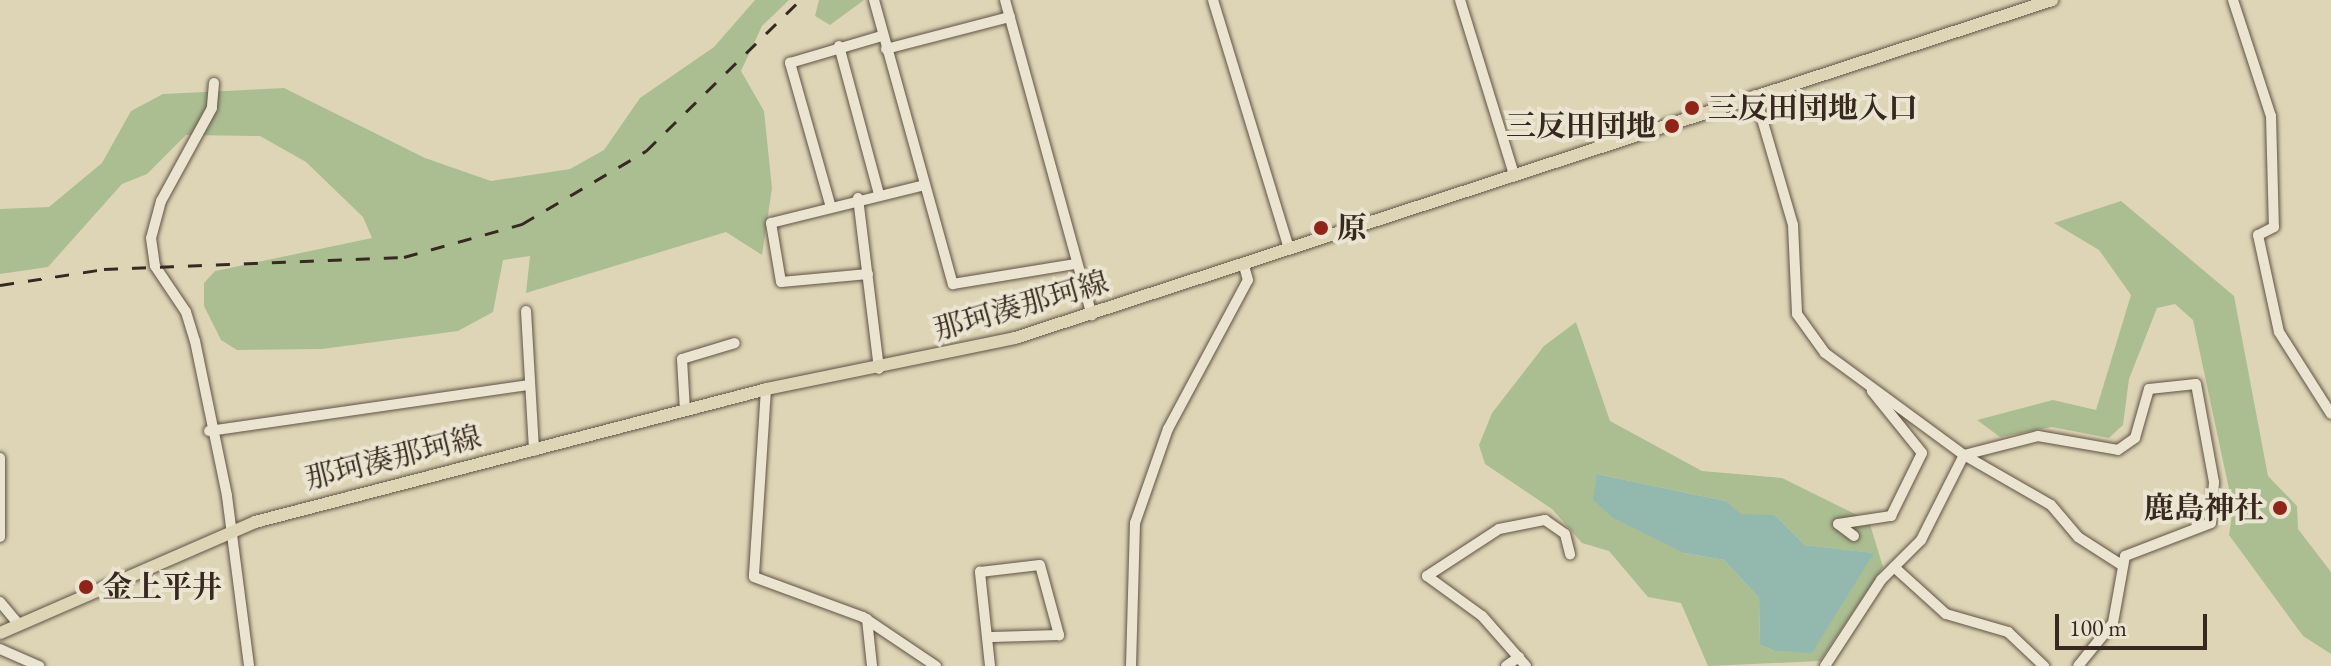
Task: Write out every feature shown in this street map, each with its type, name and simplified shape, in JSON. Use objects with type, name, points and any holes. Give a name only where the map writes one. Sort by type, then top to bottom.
[{"type":"main road","name":"那珂湊那珂線","points":[[0,633],[231,531],[766,389],[879,369],[1092,315],[1513,171],[2052,0]]},
{"type":"street","points":[[874,0],[953,284],[1075,264]]},
{"type":"street","points":[[1005,0],[1075,264],[1092,315]]},
{"type":"street","points":[[1213,0],[1288,246]]},
{"type":"street","points":[[1460,0],[1513,171]]},
{"type":"street","points":[[2233,0],[2271,116],[2274,227],[2258,235],[2268,288],[2283,346],[2331,414]]},
{"type":"street","points":[[886,49],[1010,17]]},
{"type":"street","points":[[830,204],[790,63],[839,46],[882,36]]},
{"type":"street","points":[[839,46],[879,194]]},
{"type":"street","points":[[214,83],[212,108],[161,201],[151,238],[155,266],[190,326],[231,531],[249,666]]},
{"type":"street","points":[[1755,95],[1793,225],[1797,314],[1825,353],[1964,455],[2051,505],[2078,537],[2120,564]]},
{"type":"street","points":[[868,274],[781,282],[771,223],[830,204],[924,185]]},
{"type":"street","points":[[858,198],[879,369]]},
{"type":"street","points":[[1131,666],[1135,523],[1180,403],[1248,280],[1243,263]]},
{"type":"street","points":[[526,311],[534,451]]},
{"type":"street","points":[[685,411],[682,359],[735,343]]},
{"type":"street","points":[[1825,666],[1894,567],[1921,540],[1964,455],[2038,436],[2118,450],[2135,438],[2149,389],[2196,384],[2214,482],[2211,523],[2194,535],[2131,550],[2120,564],[2113,623],[2078,666]]},
{"type":"street","points":[[209,431],[530,385]]},
{"type":"street","points":[[766,389],[754,577],[867,619],[936,666]]},
{"type":"street","points":[[1854,536],[1838,524],[1891,516],[1922,453],[1872,390]]},
{"type":"street","points":[[0,458],[0,537]]},
{"type":"street","points":[[1506,666],[1522,661],[1482,616],[1427,576],[1499,529],[1545,520],[1565,534],[1570,554]]},
{"type":"street","points":[[990,666],[992,637],[980,572],[1040,565],[1059,635],[992,637]]},
{"type":"street","points":[[1894,567],[1946,614],[1998,627],[2044,666]]},
{"type":"street","points":[[0,602],[19,625]]},
{"type":"street","points":[[867,619],[872,666]]},
{"type":"street","points":[[0,649],[39,666]]},
{"type":"green space","points":[[755,0],[789,0],[762,26],[741,71],[764,111],[772,188],[762,255],[726,232],[526,293],[530,256],[503,260],[493,312],[458,331],[322,349],[237,350],[221,340],[204,306],[204,283],[215,271],[372,238],[363,217],[306,162],[260,136],[186,135],[147,174],[122,184],[48,267],[0,274],[0,209],[49,207],[102,163],[131,111],[163,94],[284,88],[425,158],[491,181],[570,169],[604,150],[640,98],[714,47]]},
{"type":"green space","points":[[819,0],[864,0],[830,25],[815,16]]},
{"type":"green space","points":[[2121,201],[2234,296],[2268,476],[2297,506],[2298,529],[2331,572],[2331,654],[2303,636],[2229,535],[2233,508],[2193,320],[2175,304],[2157,308],[2129,379],[2123,425],[2109,438],[2052,427],[2000,437],[1977,420],[2053,400],[2096,410],[2131,295],[2099,250],[2054,223]]},
{"type":"green space","points":[[1576,322],[1610,421],[1702,471],[1782,478],[1869,521],[1883,567],[1820,661],[1708,666],[1681,603],[1648,597],[1609,551],[1582,543],[1552,509],[1485,464],[1479,445],[1492,413],[1544,346]],"holes":[[[1597,474],[1726,501],[1741,515],[1775,515],[1805,545],[1873,553],[1812,652],[1775,651],[1760,645],[1759,598],[1724,560],[1684,553]]]},
{"type":"water","points":[[1597,474],[1726,501],[1741,514],[1775,515],[1805,545],[1874,553],[1812,653],[1775,651],[1760,645],[1759,598],[1724,560],[1684,553],[1613,518],[1593,500]]},
{"type":"railway","points":[[0,285],[104,269],[404,257],[522,224],[646,151],[800,0]]},
{"type":"place","name":"三反田団地入口","points":[[1692,108]]},
{"type":"place","name":"三反田団地","points":[[1672,126]]},
{"type":"place","name":"原","points":[[1321,228]]},
{"type":"place","name":"鹿島神社","points":[[2280,508]]},
{"type":"place","name":"金上平井","points":[[86,587]]}]
